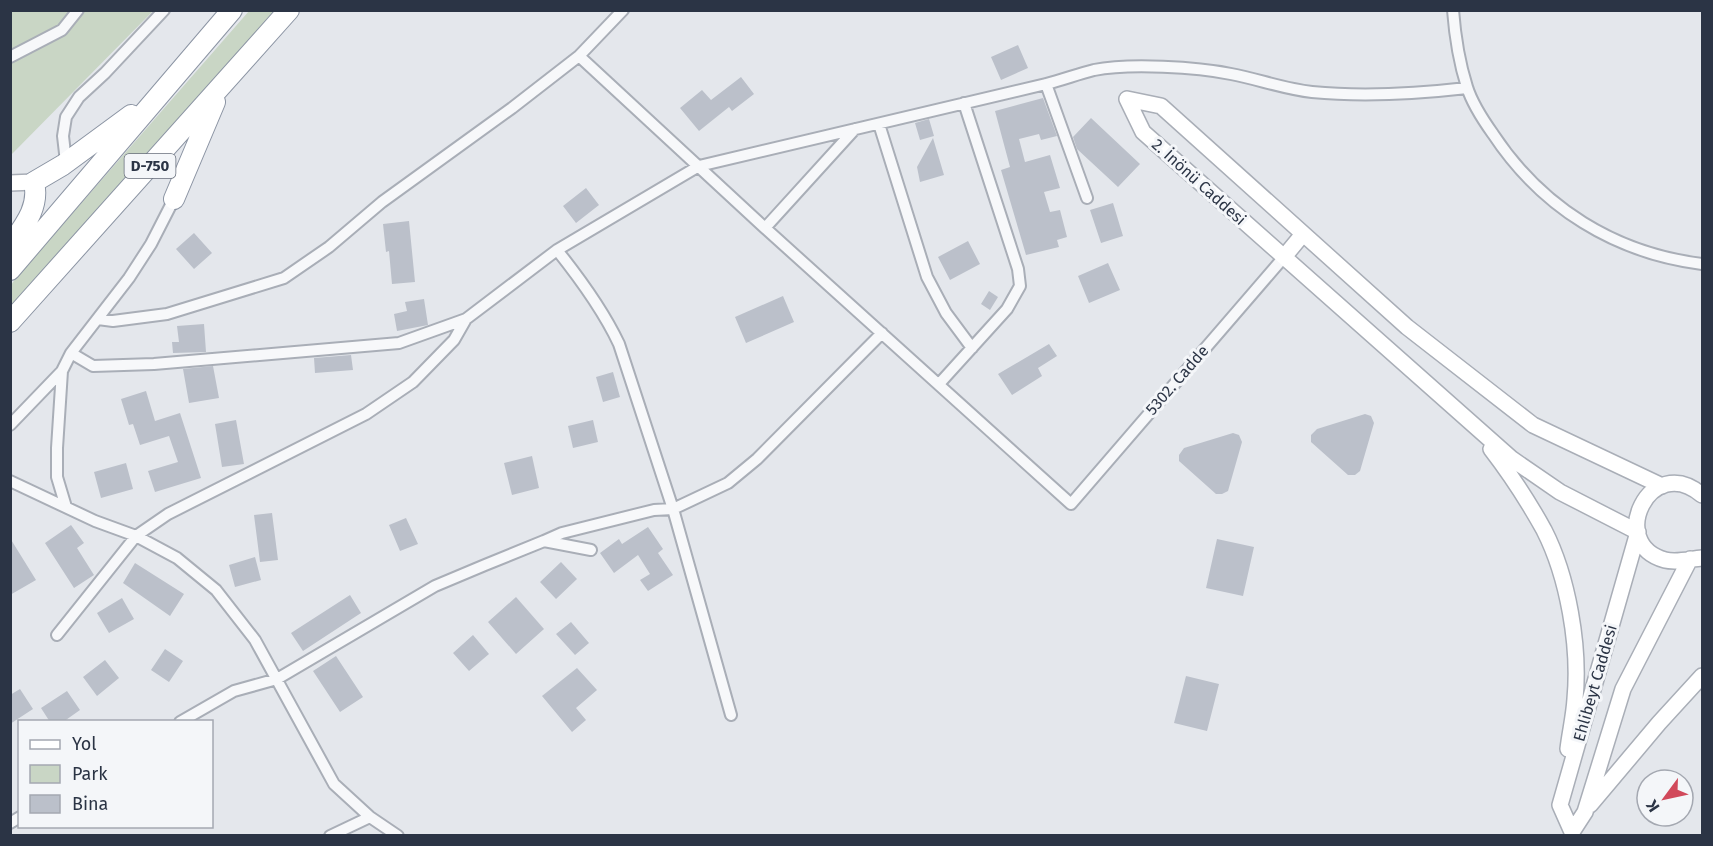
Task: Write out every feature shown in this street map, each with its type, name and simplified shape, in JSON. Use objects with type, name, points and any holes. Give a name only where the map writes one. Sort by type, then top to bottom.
[{"type":"highway","points":[[10,270],[232,10]]},
{"type":"highway","name":"D-750","points":[[10,322],[289,10]]},
{"type":"highway","points":[[10,246],[26,223],[35,203],[37,193],[34,182],[105,135],[168,85]]},
{"type":"highway","points":[[174,199],[221,87]]},
{"type":"main road","name":"2. İnönü Caddesi","points":[[1698,555],[1677,561],[1658,557],[1643,544],[1638,532],[1552,487],[1512,459],[1143,132],[1127,99],[1161,106],[1407,327],[1533,425],[1662,486],[1682,484],[1695,489],[1702,495]]},
{"type":"main road","points":[[10,183],[34,182]]},
{"type":"main road","points":[[1284,257],[1303,234]]},
{"type":"main road","points":[[1469,421],[1514,478],[1545,532],[1563,580],[1575,639],[1575,698],[1560,805]]},
{"type":"main road","points":[[1638,532],[1636,519],[1640,507],[1647,496],[1662,486]]},
{"type":"main road","name":"Ehlibeyt Caddesi","points":[[1571,834],[1560,805],[1638,532]]},
{"type":"main road","name":"Ehlibeyt Caddesi","points":[[1571,834],[1585,812],[1623,689],[1698,555]]},
{"type":"main road","points":[[1585,812],[1659,723],[1702,676]]},
{"type":"street","points":[[10,57],[62,30],[78,10]]},
{"type":"street","points":[[66,162],[63,136],[66,117],[79,97],[105,73],[164,10]]},
{"type":"street","points":[[98,319],[113,321],[167,314],[284,278],[329,247],[382,201],[513,108],[579,56],[622,10]]},
{"type":"street","points":[[1453,10],[1455,38],[1467,88],[1485,123],[1507,156],[1529,182],[1554,204],[1624,244],[1672,260],[1702,264]]},
{"type":"street","points":[[579,56],[765,228],[939,384],[1007,309],[1020,286],[1020,278],[964,103]]},
{"type":"street","points":[[71,353],[93,366],[154,364],[399,343],[466,319],[557,250],[699,166],[1046,84],[1096,70],[1138,67],[1203,69],[1310,92],[1411,94],[1467,88]]},
{"type":"street","points":[[1046,84],[1087,198]]},
{"type":"street","points":[[879,124],[927,277],[946,313],[972,348]]},
{"type":"street","points":[[765,228],[855,129]]},
{"type":"street","points":[[10,425],[62,370],[71,353],[129,278],[151,244],[174,199]]},
{"type":"street","points":[[557,250],[587,288],[619,344],[674,509],[731,715]]},
{"type":"street","name":"5302. Cadde","points":[[939,384],[1071,504],[1284,257]]},
{"type":"street","points":[[57,635],[136,536],[168,514],[366,414],[413,382],[454,340],[466,319]]},
{"type":"street","points":[[183,720],[234,691],[277,679],[435,586],[562,533],[654,510],[674,509],[708,494],[744,471],[882,333]]},
{"type":"street","points":[[62,370],[57,477],[66,507]]},
{"type":"street","points":[[10,482],[136,536],[177,558],[216,590],[255,640],[334,784],[370,817],[398,836]]},
{"type":"street","points":[[544,541],[591,550]]},
{"type":"street","points":[[330,836],[370,817]]},
{"type":"green space","points":[[11,11],[153,11],[11,155]]},
{"type":"green space","points":[[249,11],[274,11],[11,307],[11,285],[16,278]]},
{"type":"building","points":[[1018,45],[1028,68],[1001,80],[991,57]]},
{"type":"building","points":[[741,77],[754,94],[732,111],[729,107],[699,131],[680,108],[702,90],[711,100]]},
{"type":"building","points":[[1043,98],[1057,136],[1041,140],[1039,134],[1019,139],[1025,162],[1050,155],[1060,188],[1044,192],[1050,212],[1060,210],[1067,237],[1057,240],[1059,247],[1026,255],[1001,170],[1010,167],[995,111]]},
{"type":"building","points":[[1091,118],[1140,164],[1118,187],[1077,149],[1073,137]]},
{"type":"building","points":[[929,119],[934,136],[920,140],[915,123]]},
{"type":"building","points":[[933,138],[944,175],[920,182],[917,167]]},
{"type":"building","points":[[586,188],[599,205],[576,223],[563,206]]},
{"type":"building","points":[[1113,203],[1123,236],[1101,243],[1090,210]]},
{"type":"building","points":[[409,221],[415,282],[392,284],[389,251],[386,252],[383,224]]},
{"type":"building","points":[[194,233],[212,253],[194,269],[176,249]]},
{"type":"building","points":[[968,241],[980,264],[950,280],[938,257]]},
{"type":"building","points":[[1108,263],[1120,290],[1089,303],[1078,276]]},
{"type":"building","points":[[989,291],[998,297],[990,310],[981,304]]},
{"type":"building","points":[[783,296],[794,322],[746,343],[735,317]]},
{"type":"building","points":[[424,299],[428,325],[397,331],[394,314],[407,311],[405,302]]},
{"type":"building","points":[[204,324],[206,352],[173,353],[172,342],[179,342],[177,326]]},
{"type":"building","points":[[1049,344],[1057,356],[1038,368],[1042,376],[1012,395],[998,374]]},
{"type":"building","points":[[351,355],[353,370],[315,373],[314,358]]},
{"type":"building","points":[[213,366],[219,398],[189,403],[183,369]]},
{"type":"building","points":[[613,372],[620,397],[603,402],[596,377]]},
{"type":"building","points":[[146,391],[155,421],[180,413],[201,478],[155,492],[148,471],[178,462],[169,436],[140,445],[133,424],[129,425],[121,399]]},
{"type":"building","points":[[1365,414],[1371,416],[1374,423],[1360,471],[1355,475],[1348,475],[1311,442],[1311,435],[1317,429]]},
{"type":"building","points":[[236,420],[244,464],[222,467],[215,424]]},
{"type":"building","points":[[593,420],[598,442],[573,448],[568,426]]},
{"type":"building","points":[[1233,433],[1239,435],[1242,442],[1228,491],[1216,494],[1179,461],[1179,455],[1184,448]]},
{"type":"building","points":[[532,456],[539,488],[512,495],[504,463]]},
{"type":"building","points":[[126,463],[133,489],[101,498],[94,472]]},
{"type":"building","points":[[272,513],[278,560],[260,562],[254,515]]},
{"type":"building","points":[[406,518],[418,544],[400,551],[389,525]]},
{"type":"building","points":[[71,525],[84,543],[77,548],[94,575],[74,588],[45,543]]},
{"type":"building","points":[[648,527],[663,549],[658,553],[673,575],[648,591],[640,580],[650,574],[638,555],[614,573],[600,553],[619,539],[622,544]]},
{"type":"building","points":[[10,538],[36,580],[10,595]]},
{"type":"building","points":[[1217,539],[1254,547],[1243,596],[1206,588]]},
{"type":"building","points":[[255,557],[261,580],[235,587],[229,565]]},
{"type":"building","points":[[561,562],[577,579],[556,599],[540,582]]},
{"type":"building","points":[[135,563],[184,594],[170,616],[123,583]]},
{"type":"building","points":[[350,595],[361,613],[303,651],[291,633]]},
{"type":"building","points":[[516,597],[544,629],[516,654],[488,622]]},
{"type":"building","points":[[122,598],[134,619],[109,633],[97,613]]},
{"type":"building","points":[[571,622],[589,643],[575,655],[556,634]]},
{"type":"building","points":[[473,635],[489,654],[469,671],[453,653]]},
{"type":"building","points":[[165,649],[183,661],[169,682],[151,670]]},
{"type":"building","points":[[336,656],[363,697],[340,712],[313,671]]},
{"type":"building","points":[[105,660],[119,678],[97,696],[83,677]]},
{"type":"building","points":[[577,668],[597,690],[576,708],[586,720],[572,732],[542,696]]},
{"type":"building","points":[[1186,676],[1219,684],[1207,731],[1174,723]]},
{"type":"building","points":[[20,689],[33,709],[10,724],[10,695]]},
{"type":"building","points":[[67,691],[80,710],[66,720],[49,720],[41,708]]}]
